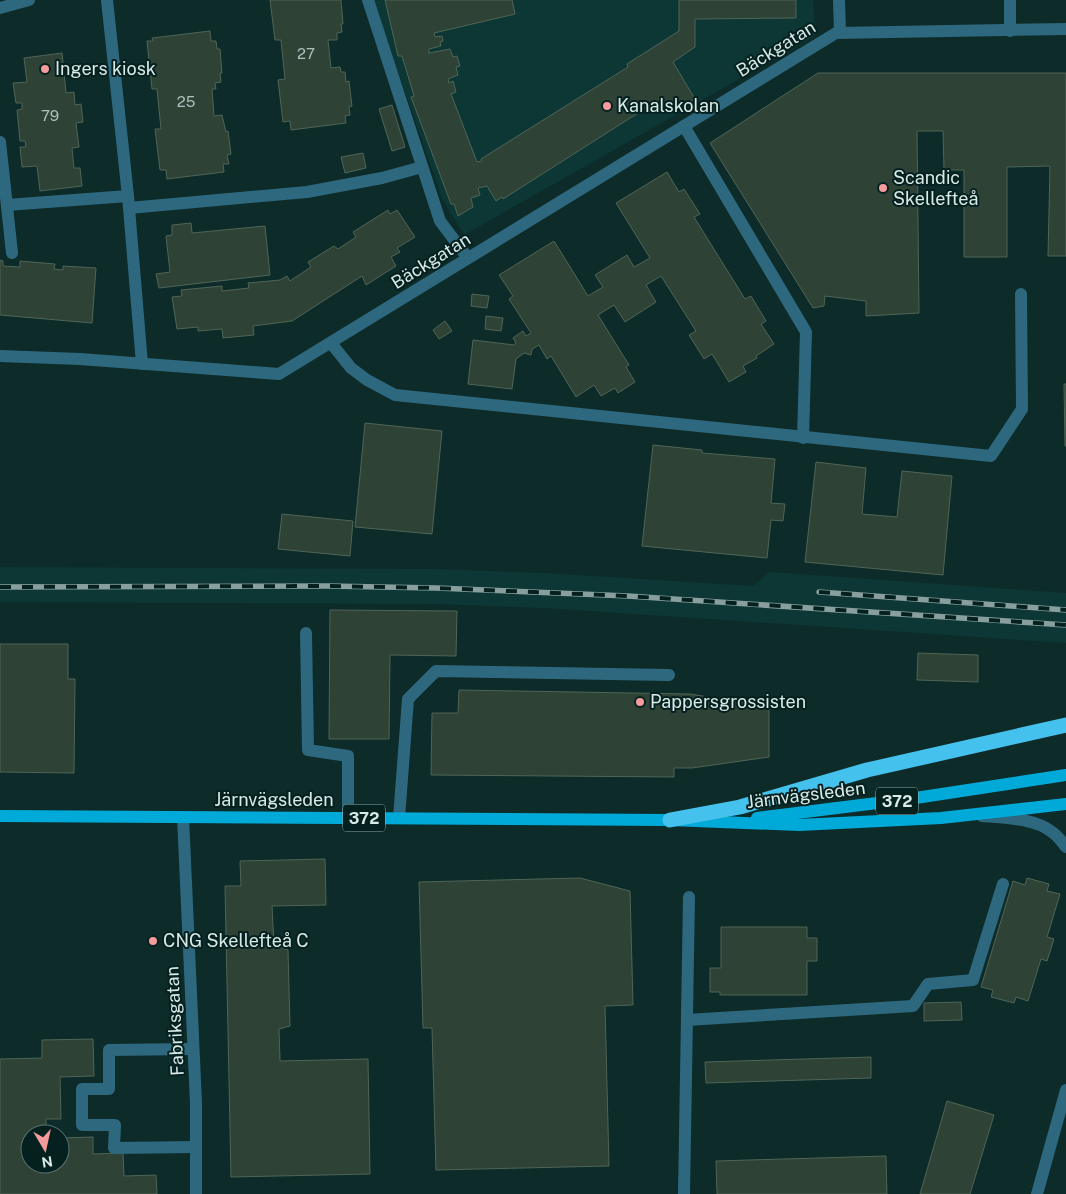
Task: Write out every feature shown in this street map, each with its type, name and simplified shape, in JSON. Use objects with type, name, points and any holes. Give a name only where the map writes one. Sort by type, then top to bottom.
[{"type":"highway","points":[[670,820],[740,807],[867,770],[1066,725]]},
{"type":"main road","name":"Järnvägsleden","points":[[728,823],[782,814],[909,799],[1066,775]]},
{"type":"main road","name":"Järnvägsleden","points":[[0,816],[670,820],[799,825],[975,815],[1066,804]]},
{"type":"street","points":[[0,8],[29,0]]},
{"type":"street","points":[[107,0],[129,202],[142,364]]},
{"type":"street","points":[[368,0],[440,221],[468,258]]},
{"type":"street","points":[[839,0],[840,32],[1066,29]]},
{"type":"street","points":[[1010,0],[1010,31]]},
{"type":"street","name":"Bäckgatan","points":[[0,356],[279,374],[840,32]]},
{"type":"street","points":[[684,126],[806,332],[803,438]]},
{"type":"street","points":[[0,142],[7,205],[5,226],[12,252]]},
{"type":"street","points":[[7,205],[129,202],[307,192],[382,178],[422,167]]},
{"type":"street","points":[[331,343],[351,368],[367,380],[395,396],[991,456],[1022,409],[1021,294]]},
{"type":"street","points":[[306,634],[308,750],[348,756],[348,818]]},
{"type":"street","points":[[399,818],[408,699],[436,671],[669,675]]},
{"type":"street","points":[[975,815],[1021,820],[1040,825],[1052,832],[1066,847]]},
{"type":"street","name":"Fabriksgatan","points":[[183,817],[193,1049],[196,1194]]},
{"type":"street","points":[[687,1020],[913,1006],[928,984],[973,980],[1003,884]]},
{"type":"street","points":[[684,1194],[690,897]]},
{"type":"street","points":[[193,1049],[109,1050],[109,1089],[82,1089],[82,1125],[115,1125],[114,1148],[196,1147]]},
{"type":"street","points":[[1037,1194],[1066,1090]]},
{"type":"shaded area","points":[[373,0],[813,0],[815,36],[464,235],[443,201]]},
{"type":"shaded area","points":[[0,567],[435,569],[545,573],[753,586],[770,572],[1066,593],[1066,643],[544,608],[434,604],[0,602]]},
{"type":"building","points":[[270,0],[341,0],[342,32],[337,33],[337,40],[328,40],[331,68],[340,67],[341,72],[345,72],[346,82],[349,81],[352,106],[349,107],[350,115],[345,116],[346,123],[291,130],[290,121],[283,122],[278,80],[285,79],[281,40],[275,40]]},
{"type":"building","name":"Kanalskolan","points":[[385,0],[512,0],[515,14],[434,33],[435,37],[442,36],[443,41],[440,42],[441,46],[429,49],[429,53],[450,49],[453,57],[457,56],[460,66],[456,67],[458,75],[448,79],[449,83],[453,81],[456,92],[451,94],[477,162],[482,161],[481,159],[628,67],[627,64],[679,31],[679,0],[796,0],[796,18],[695,19],[695,47],[673,62],[695,99],[669,113],[660,99],[503,199],[502,197],[496,201],[487,186],[478,188],[480,195],[471,198],[473,207],[458,216],[454,204],[451,204],[411,97],[414,96],[402,56],[398,56]]},
{"type":"building","points":[[210,31],[211,41],[216,41],[217,49],[220,49],[222,73],[220,73],[221,82],[215,83],[216,89],[212,89],[214,116],[222,115],[226,132],[228,131],[231,154],[227,155],[229,164],[223,164],[224,172],[167,179],[166,170],[160,170],[155,129],[161,129],[157,89],[152,89],[147,41],[153,41],[152,38]]},
{"type":"building","points":[[62,53],[66,93],[74,92],[75,105],[81,104],[83,122],[76,123],[79,147],[72,148],[74,168],[80,168],[82,186],[40,191],[37,166],[22,167],[20,147],[26,147],[25,141],[20,141],[17,110],[22,109],[22,103],[16,103],[13,83],[27,82],[24,58]]},
{"type":"building","points":[[818,73],[1066,73],[1066,256],[1048,256],[1050,166],[1007,167],[1007,257],[964,257],[964,170],[944,170],[943,131],[917,131],[919,313],[866,316],[866,301],[825,296],[824,306],[813,308],[710,143]]},
{"type":"building","points":[[392,105],[405,147],[392,151],[379,109]]},
{"type":"building","points":[[363,153],[366,168],[345,173],[341,157]]},
{"type":"building","points":[[667,172],[679,192],[684,189],[700,214],[694,217],[745,299],[751,296],[766,321],[761,324],[774,344],[756,356],[757,358],[743,366],[746,372],[729,382],[712,354],[704,359],[689,335],[696,331],[661,276],[646,285],[656,302],[625,322],[614,305],[598,315],[629,365],[626,367],[635,382],[618,393],[615,388],[601,396],[594,385],[576,397],[551,356],[547,359],[539,345],[532,349],[531,355],[524,353],[516,359],[512,389],[468,384],[473,340],[514,345],[516,343],[513,338],[523,331],[526,336],[531,333],[509,299],[513,296],[499,275],[554,241],[588,296],[603,287],[595,275],[627,255],[634,267],[650,258],[616,203]]},
{"type":"building","points":[[388,210],[390,214],[397,210],[415,237],[397,248],[400,252],[391,257],[396,266],[366,285],[362,276],[292,321],[253,326],[254,335],[223,338],[222,329],[198,331],[198,327],[177,329],[172,297],[182,296],[181,290],[222,286],[222,291],[249,288],[248,283],[280,280],[287,276],[290,281],[311,267],[308,262],[334,246],[338,249],[356,237],[353,232]]},
{"type":"building","points":[[191,223],[192,233],[265,226],[270,275],[159,288],[156,274],[170,272],[166,236],[172,235],[172,225]]},
{"type":"building","points":[[0,260],[3,261],[3,266],[20,267],[20,261],[55,264],[54,269],[63,270],[63,266],[96,268],[92,323],[0,315]]},
{"type":"building","points":[[472,294],[489,296],[487,308],[471,306]]},
{"type":"building","points":[[486,316],[503,318],[501,331],[485,329]]},
{"type":"building","points":[[445,321],[452,331],[439,339],[433,330]]},
{"type":"building","points":[[1064,384],[1066,384],[1066,446],[1065,446]]},
{"type":"building","points":[[365,423],[442,431],[432,534],[355,527]]},
{"type":"building","points":[[653,445],[702,450],[702,453],[775,459],[771,503],[785,504],[783,521],[771,520],[767,558],[642,546]]},
{"type":"building","points":[[816,462],[866,468],[862,514],[897,517],[902,471],[952,476],[943,575],[805,562]]},
{"type":"building","points":[[282,514],[353,521],[350,556],[278,549]]},
{"type":"building","points":[[330,610],[457,611],[456,656],[390,655],[389,739],[329,739]]},
{"type":"building","points":[[0,644],[68,644],[68,679],[75,679],[74,773],[0,772]]},
{"type":"building","points":[[918,653],[978,655],[978,682],[917,680]]},
{"type":"building","points":[[459,690],[690,694],[769,707],[769,757],[692,768],[674,768],[674,777],[431,775],[432,713],[458,713]]},
{"type":"building","points":[[325,859],[326,905],[272,906],[274,945],[288,950],[290,1026],[279,1029],[280,1061],[368,1059],[370,1174],[231,1177],[225,886],[241,886],[240,861]]},
{"type":"building","points":[[580,878],[630,891],[633,1005],[605,1006],[609,1166],[436,1170],[432,1028],[423,1028],[419,882]]},
{"type":"building","points":[[1027,878],[1049,884],[1047,891],[1060,894],[1047,937],[1054,939],[1047,961],[1041,959],[1028,1001],[1016,997],[1014,1003],[991,997],[993,990],[981,987],[1013,881],[1025,885]]},
{"type":"building","points":[[721,927],[807,927],[807,938],[817,938],[817,961],[807,961],[807,995],[720,995],[720,992],[710,992],[710,968],[721,968]]},
{"type":"building","points":[[961,1002],[962,1020],[924,1021],[924,1003]]},
{"type":"building","points":[[93,1039],[94,1076],[60,1077],[61,1119],[46,1119],[46,1124],[20,1124],[20,1174],[70,1174],[70,1138],[93,1137],[93,1154],[123,1153],[124,1176],[156,1175],[157,1194],[0,1194],[0,1059],[42,1058],[42,1040]]},
{"type":"building","points":[[871,1057],[871,1078],[706,1083],[705,1062]]},
{"type":"building","points":[[947,1101],[994,1115],[970,1194],[920,1194]]},
{"type":"building","points":[[886,1156],[887,1194],[717,1194],[716,1161]]},
{"type":"railway","points":[[0,587],[327,586],[436,588],[628,596],[1066,625]]},
{"type":"railway","points":[[819,592],[1066,610]]},
{"type":"place","name":"Ingers kiosk","points":[[45,69]]},
{"type":"place","name":"Kanalskolan","points":[[607,106]]},
{"type":"place","name":"Scandic Skellefteå","points":[[883,188]]},
{"type":"place","name":"Pappersgrossisten","points":[[640,702]]},
{"type":"place","name":"CNG Skellefteå C","points":[[153,941]]}]
